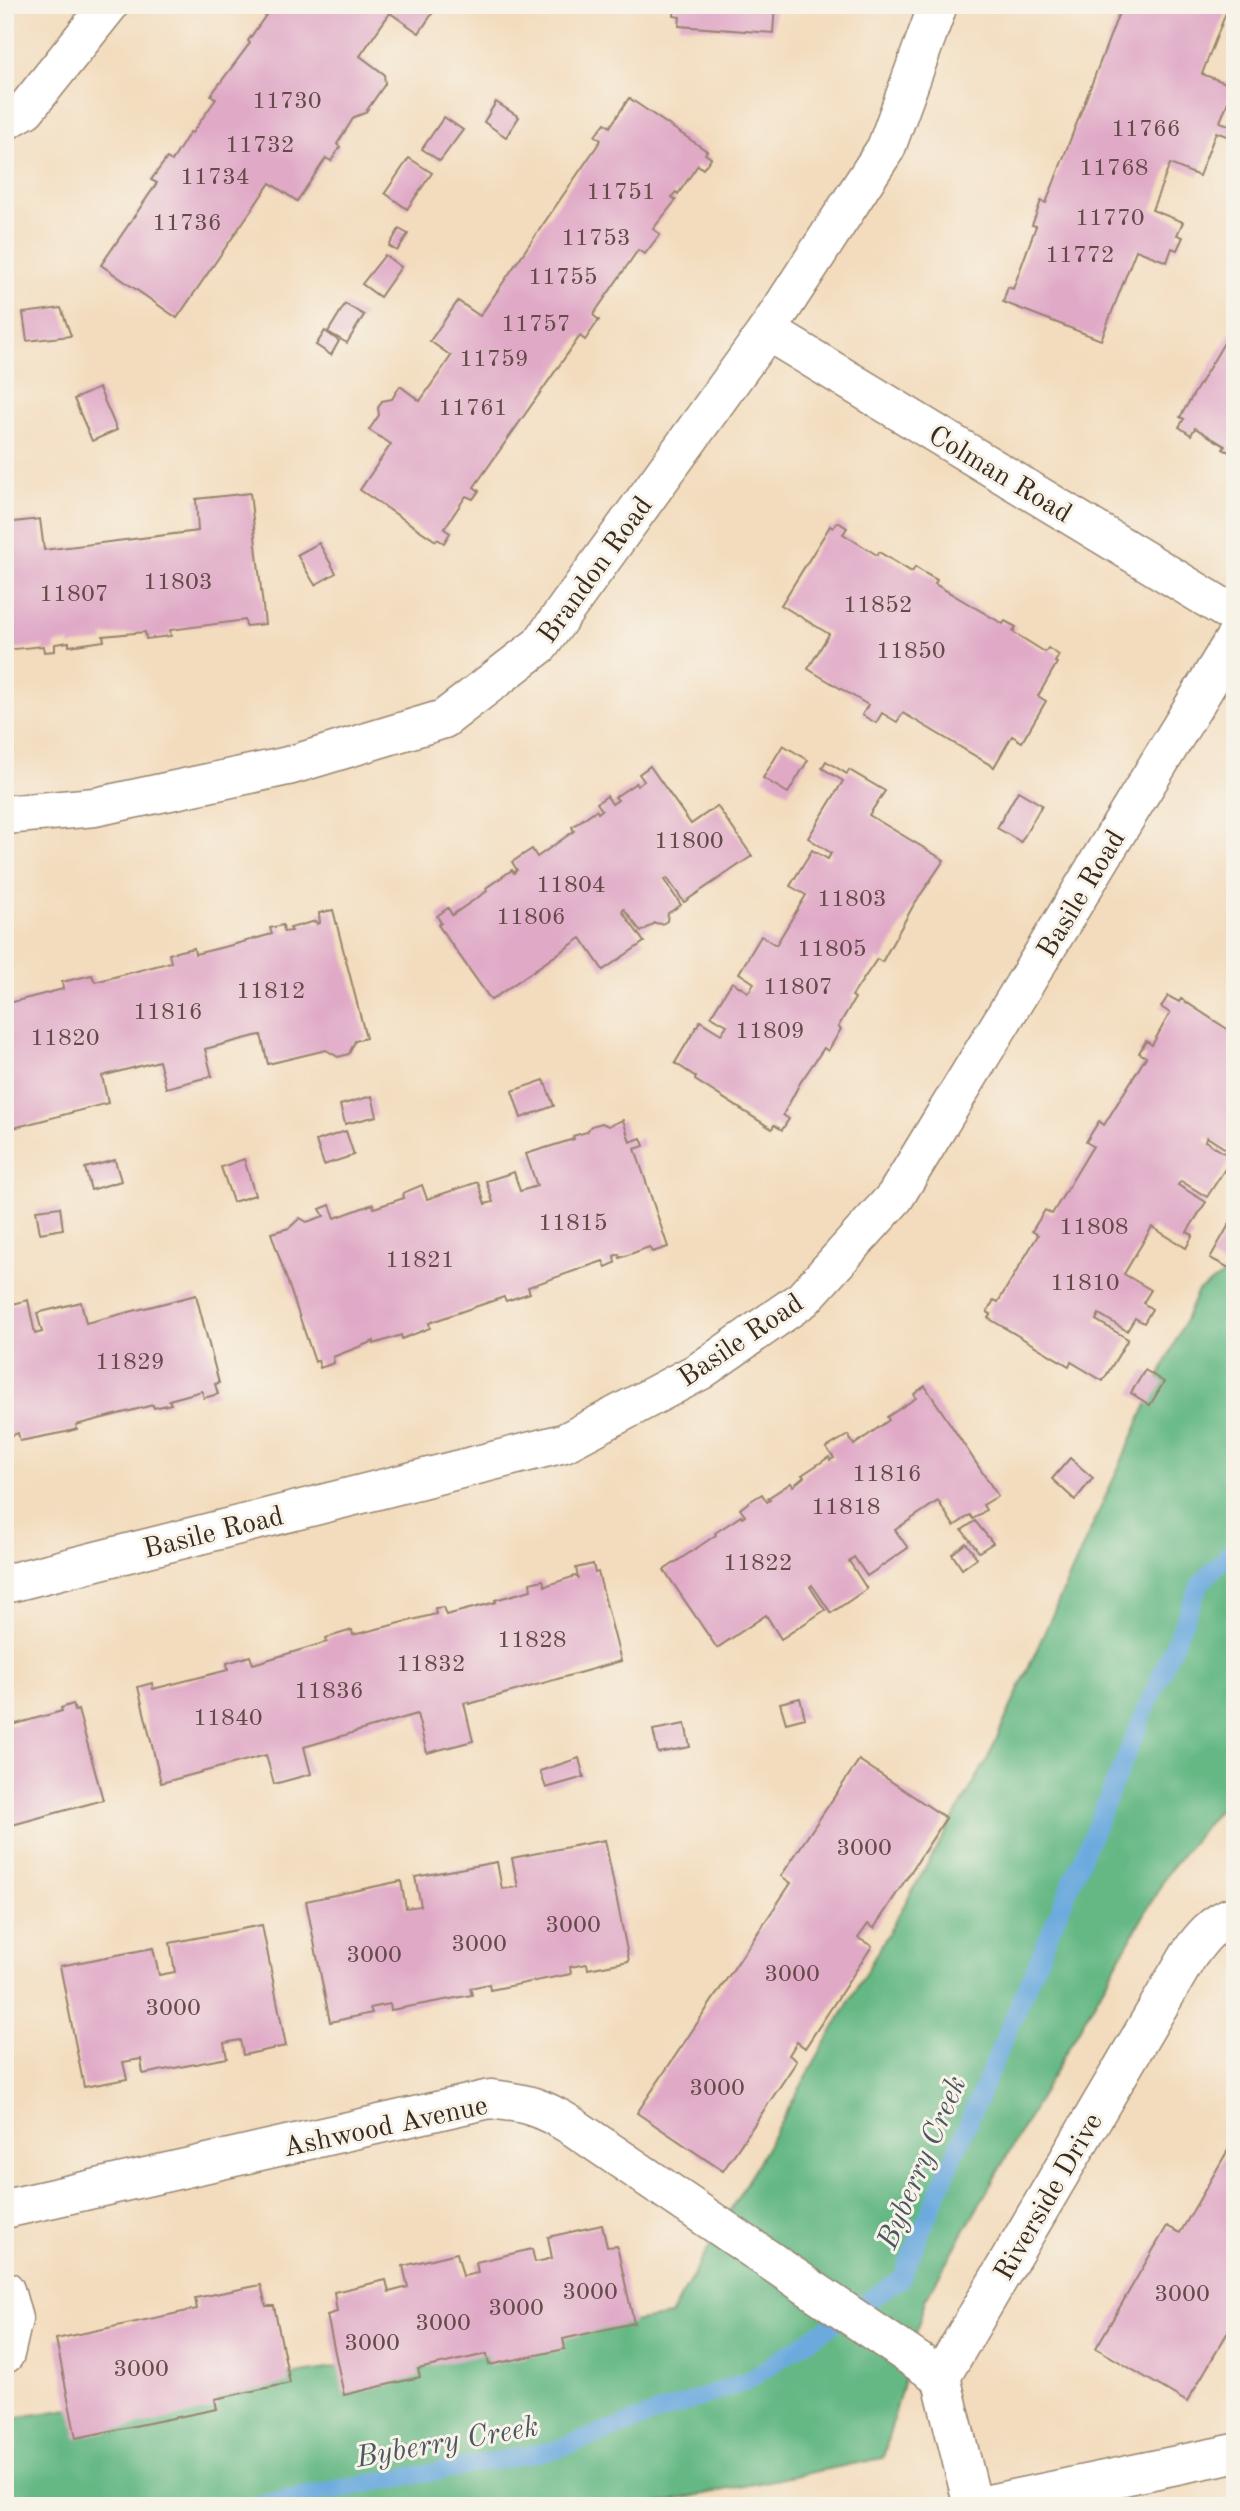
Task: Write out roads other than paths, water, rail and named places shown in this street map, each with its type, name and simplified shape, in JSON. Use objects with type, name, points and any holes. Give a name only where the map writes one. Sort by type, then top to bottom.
[{"type":"street","points":[[5,121],[26,109],[109,5]]},
{"type":"street","name":"Brandon Road","points":[[5,815],[94,807],[288,766],[444,719],[540,645],[768,331],[886,148],[937,5]]},
{"type":"street","name":"Colman Road","points":[[768,331],[1235,615]]},
{"type":"street","name":"Basile Road","points":[[5,1584],[564,1443],[700,1371],[803,1299],[895,1197],[1235,638]]},
{"type":"street","name":"Riverside Drive","points":[[941,2377],[1188,1956],[1205,1933],[1235,1915]]},
{"type":"street","name":"Ashwood Avenue","points":[[5,2209],[490,2099],[522,2102],[545,2109],[941,2377]]},
{"type":"street","points":[[5,2290],[13,2319],[5,2354]]},
{"type":"street","points":[[941,2377],[973,2506]]},
{"type":"street","points":[[979,2506],[1235,2453]]},
{"type":"waterway","name":"Byberry Creek","points":[[246,2506],[555,2450],[747,2381],[901,2279],[1200,1584],[1235,1547]]}]
